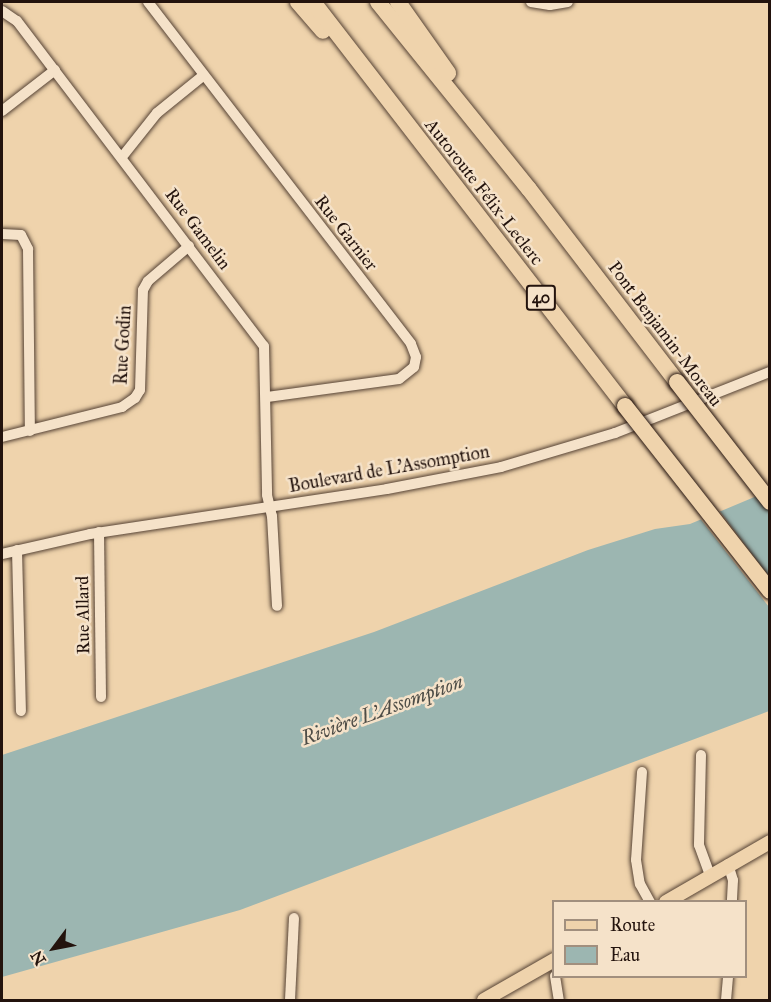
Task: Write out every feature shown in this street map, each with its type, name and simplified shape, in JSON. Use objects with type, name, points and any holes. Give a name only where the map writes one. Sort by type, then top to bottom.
[{"type":"highway","points":[[298,2],[436,164]]},
{"type":"highway","name":"Autoroute Félix-Leclerc","points":[[313,2],[436,164],[770,591]]},
{"type":"highway","name":"Autoroute Félix-Leclerc","points":[[378,2],[530,189]]},
{"type":"highway","points":[[398,2],[530,189]]},
{"type":"highway","name":"Pont Benjamin-Moreau","points":[[530,189],[770,502]]},
{"type":"main road","points":[[669,900],[728,864],[770,842]]},
{"type":"main road","points":[[484,1000],[499,997],[552,969]]},
{"type":"street","name":"Rue Garnier","points":[[148,2],[411,344],[416,357],[414,367],[399,379],[267,397]]},
{"type":"street","points":[[531,2],[550,5],[568,2]]},
{"type":"street","name":"Rue Gamelin","points":[[2,11],[17,21],[260,337],[264,346],[276,606]]},
{"type":"street","points":[[2,111],[55,70]]},
{"type":"street","points":[[122,157],[157,114],[204,75]]},
{"type":"street","points":[[2,234],[21,235],[28,249],[30,431]]},
{"type":"street","name":"Rue Godin","points":[[2,437],[122,407],[135,398],[140,390],[143,290],[148,281],[189,246]]},
{"type":"street","name":"Boulevard de L'Assomption","points":[[2,554],[99,532],[425,483],[532,459],[615,434],[770,372]]},
{"type":"street","name":"Rue Allard","points":[[99,532],[101,697]]},
{"type":"street","points":[[17,550],[21,711]]},
{"type":"street","points":[[701,755],[699,845],[710,875]]},
{"type":"street","points":[[642,772],[636,860],[640,884],[649,900]]},
{"type":"street","points":[[728,864],[733,875],[732,900]]},
{"type":"street","points":[[290,1000],[294,918]]},
{"type":"street","points":[[555,978],[559,1000]]},
{"type":"street","points":[[726,1000],[728,978]]},
{"type":"water","name":"Rivière L'Assomption","points":[[769,491],[769,711],[240,910],[2,977],[2,755],[374,632],[588,550],[655,529],[690,524]]},
{"type":"pier","points":[[718,509],[769,576],[769,607],[699,517]]}]
